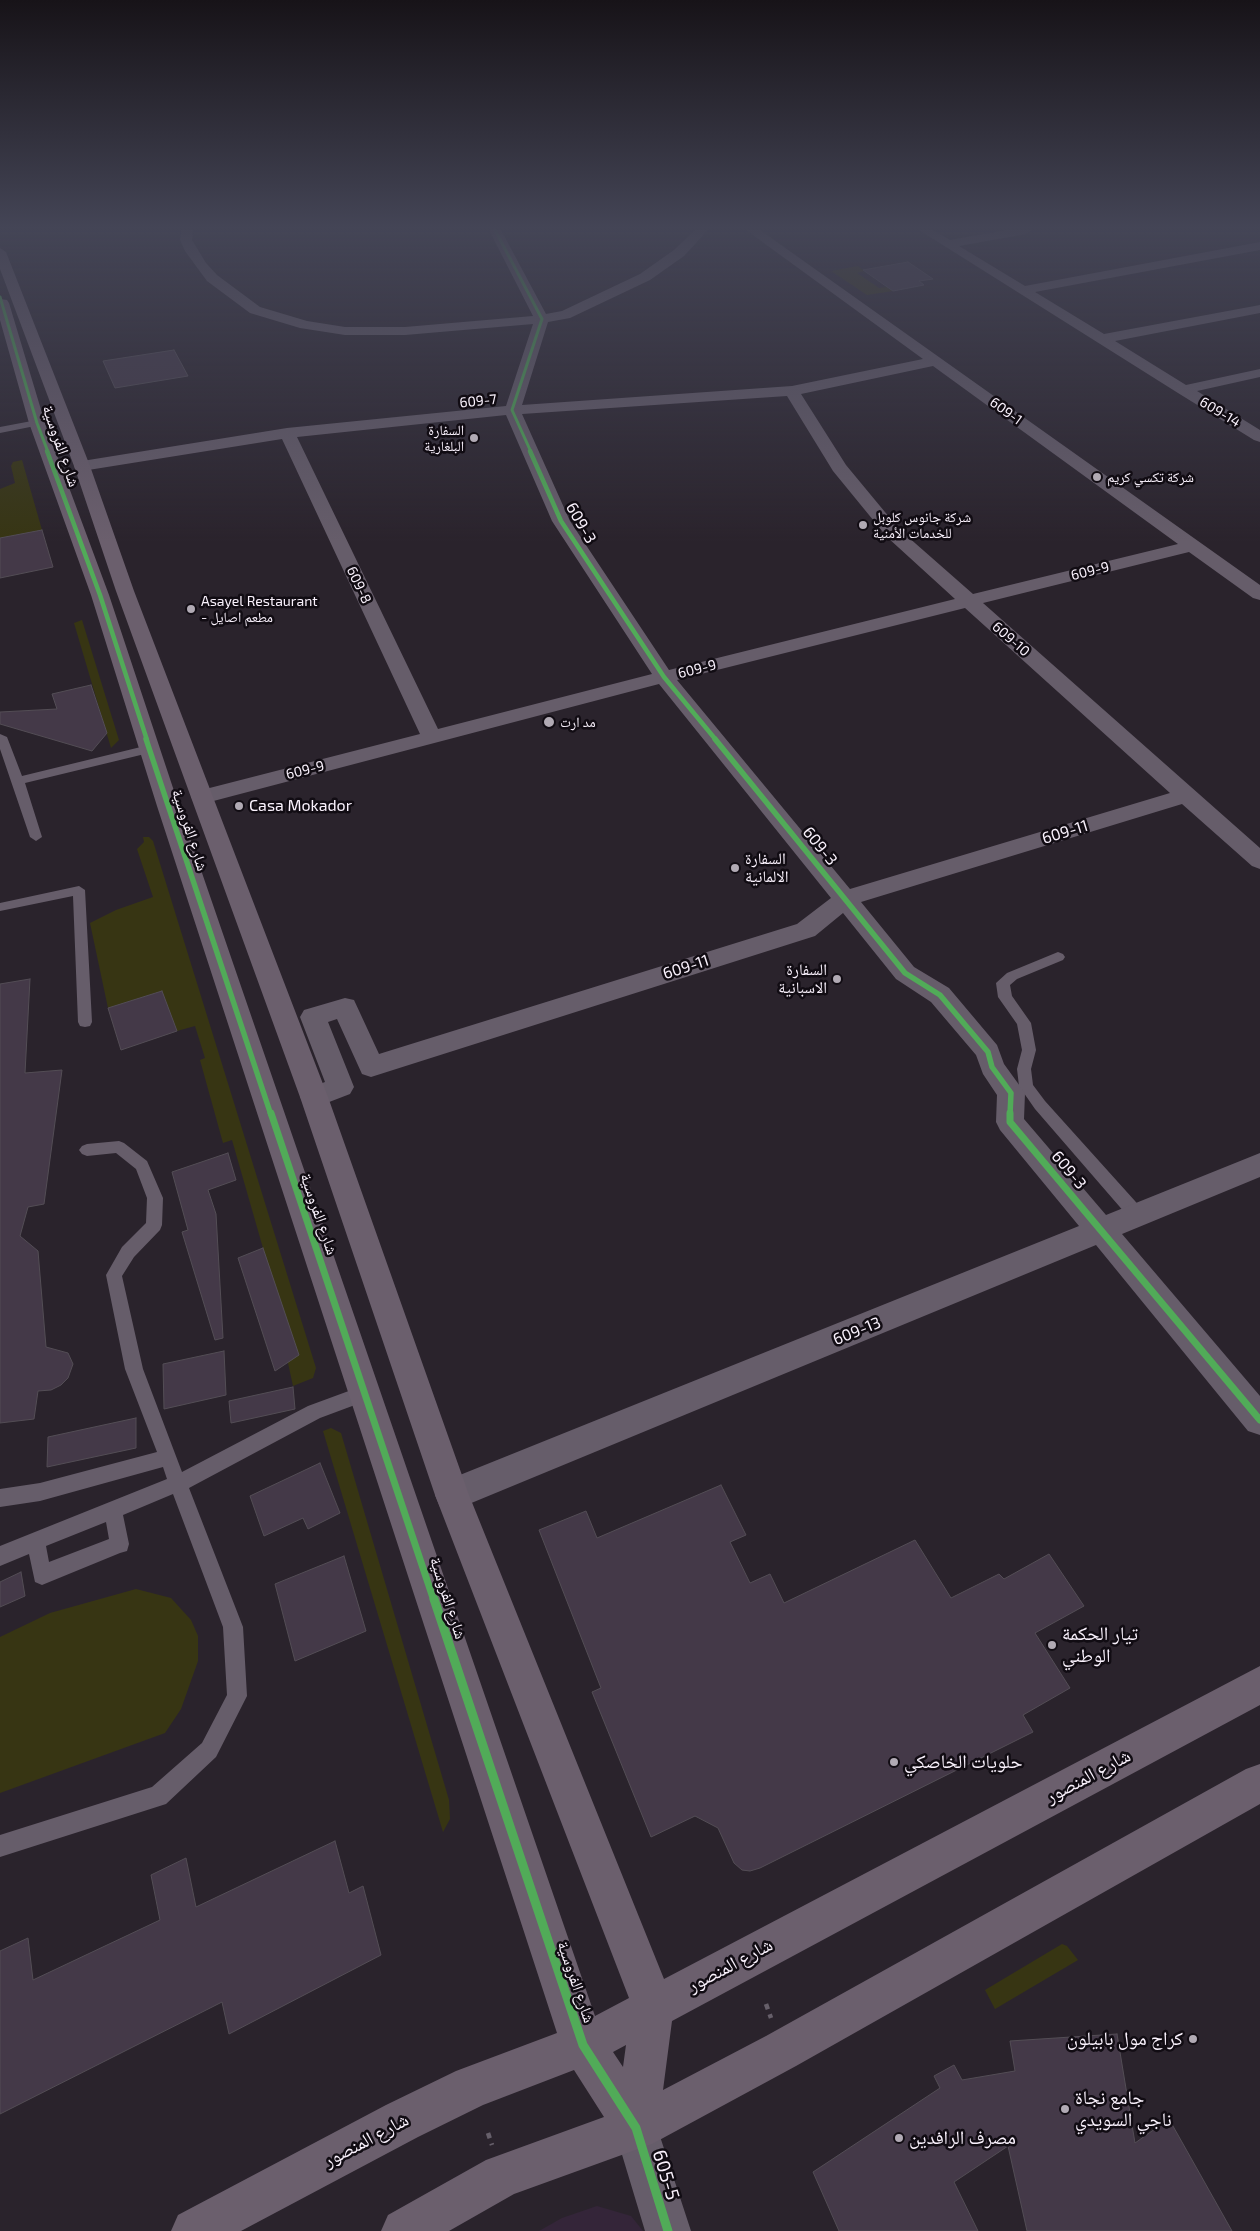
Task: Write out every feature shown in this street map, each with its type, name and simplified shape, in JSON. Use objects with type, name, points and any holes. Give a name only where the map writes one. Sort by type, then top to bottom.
[{"type":"street","name":"شارع الفروسية","points":[[11,334],[37,423],[202,797],[314,1097],[452,1495],[653,2006],[636,2128]]},
{"type":"street","name":"شارع الفروسية","points":[[31,334],[82,466],[149,748],[583,2045],[636,2128]]},
{"type":"street","points":[[512,410],[537,334]]},
{"type":"street","name":"609-1","points":[[898,334],[1260,594]]},
{"type":"street","name":"609-14","points":[[1095,334],[1260,437]]},
{"type":"street","points":[[1103,339],[1129,334]]},
{"type":"street","name":"609-7","points":[[82,466],[287,433],[512,410],[792,391],[936,361]]},
{"type":"street","points":[[1183,390],[1260,373]]},
{"type":"street","name":"609-10","points":[[792,391],[838,467],[887,526],[968,601],[1260,861]]},
{"type":"street","name":"609-3","points":[[512,410],[561,521],[664,677],[905,973],[940,995],[988,1052],[992,1067],[1011,1093],[1010,1122],[1260,1420]]},
{"type":"street","name":"609-8","points":[[287,433],[432,738]]},
{"type":"street","name":"609-9","points":[[202,797],[664,677],[1194,545]]},
{"type":"street","name":"609-11","points":[[314,1097],[340,1087],[314,1017],[345,1007],[371,1067],[806,930],[845,899],[1187,795]]},
{"type":"street","name":"609-13","points":[[452,1495],[1260,1165]]},
{"type":"street","name":"شارع المنصور","points":[[194,2231],[410,2117],[472,2087],[583,2045],[653,2006],[1260,1685]]},
{"type":"street","points":[[404,2231],[502,2176],[636,2128],[790,2047],[1260,1783]]},
{"type":"street","name":"605-5","points":[[636,2128],[668,2231]]},
{"type":"lane","points":[[0,430],[37,423]]},
{"type":"lane","points":[[1,737],[18,781],[36,837]]},
{"type":"lane","points":[[18,781],[149,748]]},
{"type":"lane","points":[[0,907],[79,890],[85,1022]]},
{"type":"lane","points":[[1058,957],[1012,976],[1002,983],[1005,996],[1024,1023],[1029,1050],[1024,1070],[1026,1086],[1040,1105],[1138,1216]]},
{"type":"lane","points":[[0,1846],[158,1796],[209,1750],[237,1696],[232,1627],[196,1536],[179,1483],[134,1369],[114,1275],[128,1252],[154,1225],[155,1198],[142,1164],[119,1147],[86,1150]]},
{"type":"lane","points":[[0,1556],[179,1483],[314,1412],[365,1393]]},
{"type":"lane","points":[[0,1498],[40,1492],[169,1457]]},
{"type":"lane","points":[[36,1541],[42,1575],[120,1544],[113,1509]]},
{"type":"path","points":[[766,2004],[774,2026]]},
{"type":"shaded area","points":[[22,460],[42,530],[0,538],[0,489],[15,483],[11,466],[13,462]]},
{"type":"shaded area","points":[[82,620],[119,740],[111,748],[74,623]]},
{"type":"shaded area","points":[[143,837],[149,837],[153,841],[316,1368],[313,1378],[293,1386],[263,1248],[232,1140],[223,1143],[200,1060],[205,1058],[195,1026],[177,1031],[162,991],[108,1008],[90,923],[116,910],[153,897],[137,849],[144,842]]},
{"type":"shaded area","points":[[331,1428],[341,1433],[449,1800],[450,1819],[443,1832],[323,1431]]},
{"type":"shaded area","points":[[136,1589],[171,1598],[191,1620],[198,1636],[198,1661],[181,1709],[165,1733],[0,1793],[0,1637],[50,1613]]},
{"type":"shaded area","points":[[1062,1944],[1067,1946],[1078,1960],[995,2009],[985,1990]]},
{"type":"shaded area","points":[[597,2206],[631,2216],[643,2231],[539,2231],[562,2218]]},
{"type":"building","points":[[174,350],[188,376],[115,388],[103,361]]},
{"type":"building","points":[[42,530],[53,567],[0,578],[0,538]]},
{"type":"building","points":[[91,685],[107,733],[92,751],[0,724],[0,712],[57,709],[52,694]]},
{"type":"building","points":[[30,979],[25,1073],[62,1070],[44,1204],[28,1207],[20,1236],[38,1251],[46,1347],[68,1353],[73,1364],[68,1378],[61,1385],[51,1390],[38,1391],[34,1419],[0,1423],[0,984]]},
{"type":"building","points":[[162,991],[177,1031],[121,1050],[108,1008]]},
{"type":"building","points":[[228,1153],[236,1180],[208,1190],[216,1214],[223,1338],[215,1340],[182,1232],[188,1230],[172,1172]]},
{"type":"building","points":[[263,1248],[299,1355],[275,1371],[238,1258]]},
{"type":"building","points":[[224,1351],[226,1395],[164,1409],[163,1364]]},
{"type":"building","points":[[293,1387],[295,1409],[231,1423],[229,1401]]},
{"type":"building","points":[[136,1418],[136,1448],[47,1467],[48,1437]]},
{"type":"building","points":[[320,1463],[340,1513],[308,1529],[303,1518],[264,1536],[250,1496]]},
{"type":"building","points":[[721,1485],[746,1535],[730,1542],[750,1583],[770,1574],[784,1603],[915,1540],[951,1598],[999,1574],[1004,1579],[1049,1554],[1084,1606],[1035,1633],[1070,1688],[1023,1715],[1033,1732],[760,1868],[750,1871],[742,1870],[734,1863],[718,1828],[695,1816],[651,1837],[592,1692],[601,1688],[539,1530],[586,1511],[597,1538]]},
{"type":"building","points":[[344,1556],[366,1631],[295,1661],[275,1584]]},
{"type":"building","points":[[21,1572],[25,1596],[0,1607],[0,1582]]},
{"type":"building","points":[[335,1841],[349,1893],[363,1886],[381,1955],[229,2034],[222,2002],[0,2114],[0,1951],[28,1938],[33,1980],[160,1920],[151,1875],[186,1858],[196,1907]]},
{"type":"building","points":[[1117,2034],[1135,2143],[1169,2119],[1232,2231],[1027,2231],[1008,2146],[954,2182],[978,2231],[839,2231],[813,2172],[940,2088],[934,2076],[954,2065],[962,2080],[1015,2071],[1010,2041]]},
{"type":"cycle path","points":[[11,334],[37,423],[100,595],[168,806],[583,2045],[636,2128],[668,2231]]},
{"type":"cycle path","points":[[537,334],[512,410],[561,521],[664,677],[905,973],[940,995],[988,1052],[992,1067],[1011,1093],[1010,1122],[1260,1420]]},
{"type":"place","name":"السفارة البلغارية","points":[[474,438]]},
{"type":"place","name":"شركة تكسي كريم","points":[[1097,477]]},
{"type":"place","name":"شركة جانوس كلوبل للخدمات الأمنية","points":[[863,525]]},
{"type":"place","name":"Asayel Restaurant - مطعم اصايل","points":[[191,609]]},
{"type":"place","name":"مد ارت","points":[[549,722]]},
{"type":"place","name":"Casa Mokador","points":[[239,806]]},
{"type":"place","name":"السفارة الالمانية","points":[[735,868]]},
{"type":"place","name":"السفارة الاسبانية","points":[[837,979]]},
{"type":"place","name":"تيار الحكمة الوطني","points":[[1052,1645]]},
{"type":"place","name":"حلويات الخاصكي","points":[[894,1762]]},
{"type":"place","name":"كراج مول بابيلون","points":[[1193,2039]]},
{"type":"place","name":"جامع نجاة ناجي السويدي","points":[[1065,2109]]},
{"type":"place","name":"مصرف الرافدين","points":[[899,2138]]}]
